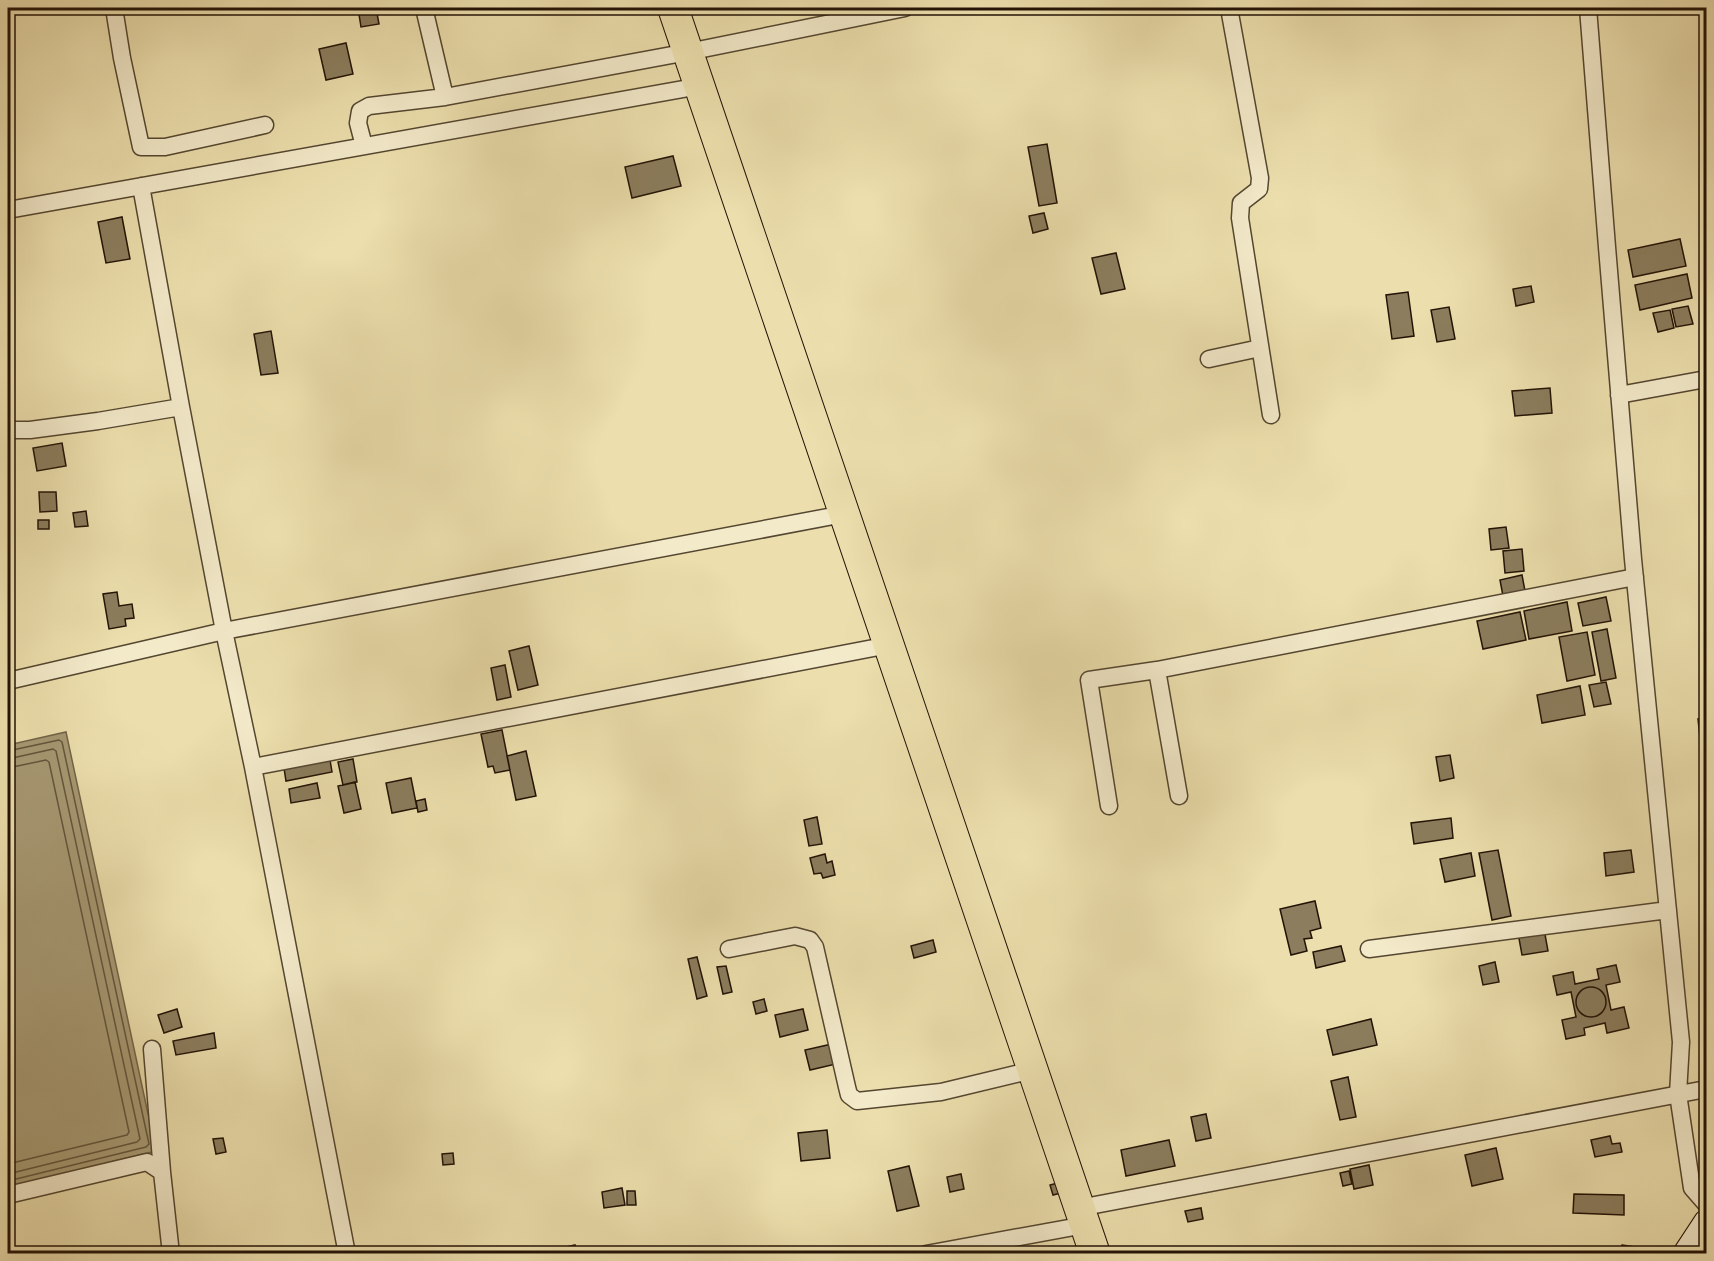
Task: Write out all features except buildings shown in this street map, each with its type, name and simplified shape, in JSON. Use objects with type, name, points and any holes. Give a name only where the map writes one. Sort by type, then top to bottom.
[{"type":"highway","points":[[673,8],[1095,1254]]},
{"type":"street","points":[[114,8],[141,147],[165,147],[265,125]]},
{"type":"street","points":[[424,8],[445,97]]},
{"type":"street","points":[[364,146],[358,123],[360,111],[369,106],[445,97],[688,52],[905,8]]},
{"type":"street","points":[[1229,8],[1260,178],[1259,189],[1241,203],[1240,218],[1271,415]]},
{"type":"street","points":[[1588,8],[1635,577],[1681,1042],[1678,1094],[1692,1188],[1707,1204]]},
{"type":"street","points":[[8,210],[699,86]]},
{"type":"street","points":[[141,186],[224,631],[254,767],[347,1254]]},
{"type":"street","points":[[1209,359],[1260,348]]},
{"type":"street","points":[[1619,395],[1707,379]]},
{"type":"street","points":[[8,430],[30,430],[98,421],[181,407]]},
{"type":"street","points":[[8,681],[224,631],[844,514]]},
{"type":"street","points":[[1109,806],[1089,680],[1157,670],[1635,577]]},
{"type":"street","points":[[254,767],[889,645]]},
{"type":"street","points":[[1157,670],[1179,796]]},
{"type":"street","points":[[1369,949],[1668,910]]},
{"type":"street","points":[[729,949],[795,936],[810,940],[815,947],[849,1095],[857,1101],[941,1092],[1033,1070]]},
{"type":"street","points":[[152,1049],[171,1254]]},
{"type":"street","points":[[926,1254],[1082,1217],[1707,1089]]},
{"type":"street","points":[[8,1195],[147,1162],[162,1172]]},
{"type":"street","points":[[1685,1254],[1707,1222]]},
{"type":"water","points":[[66,732],[156,1151],[8,1187],[8,745]]}]
